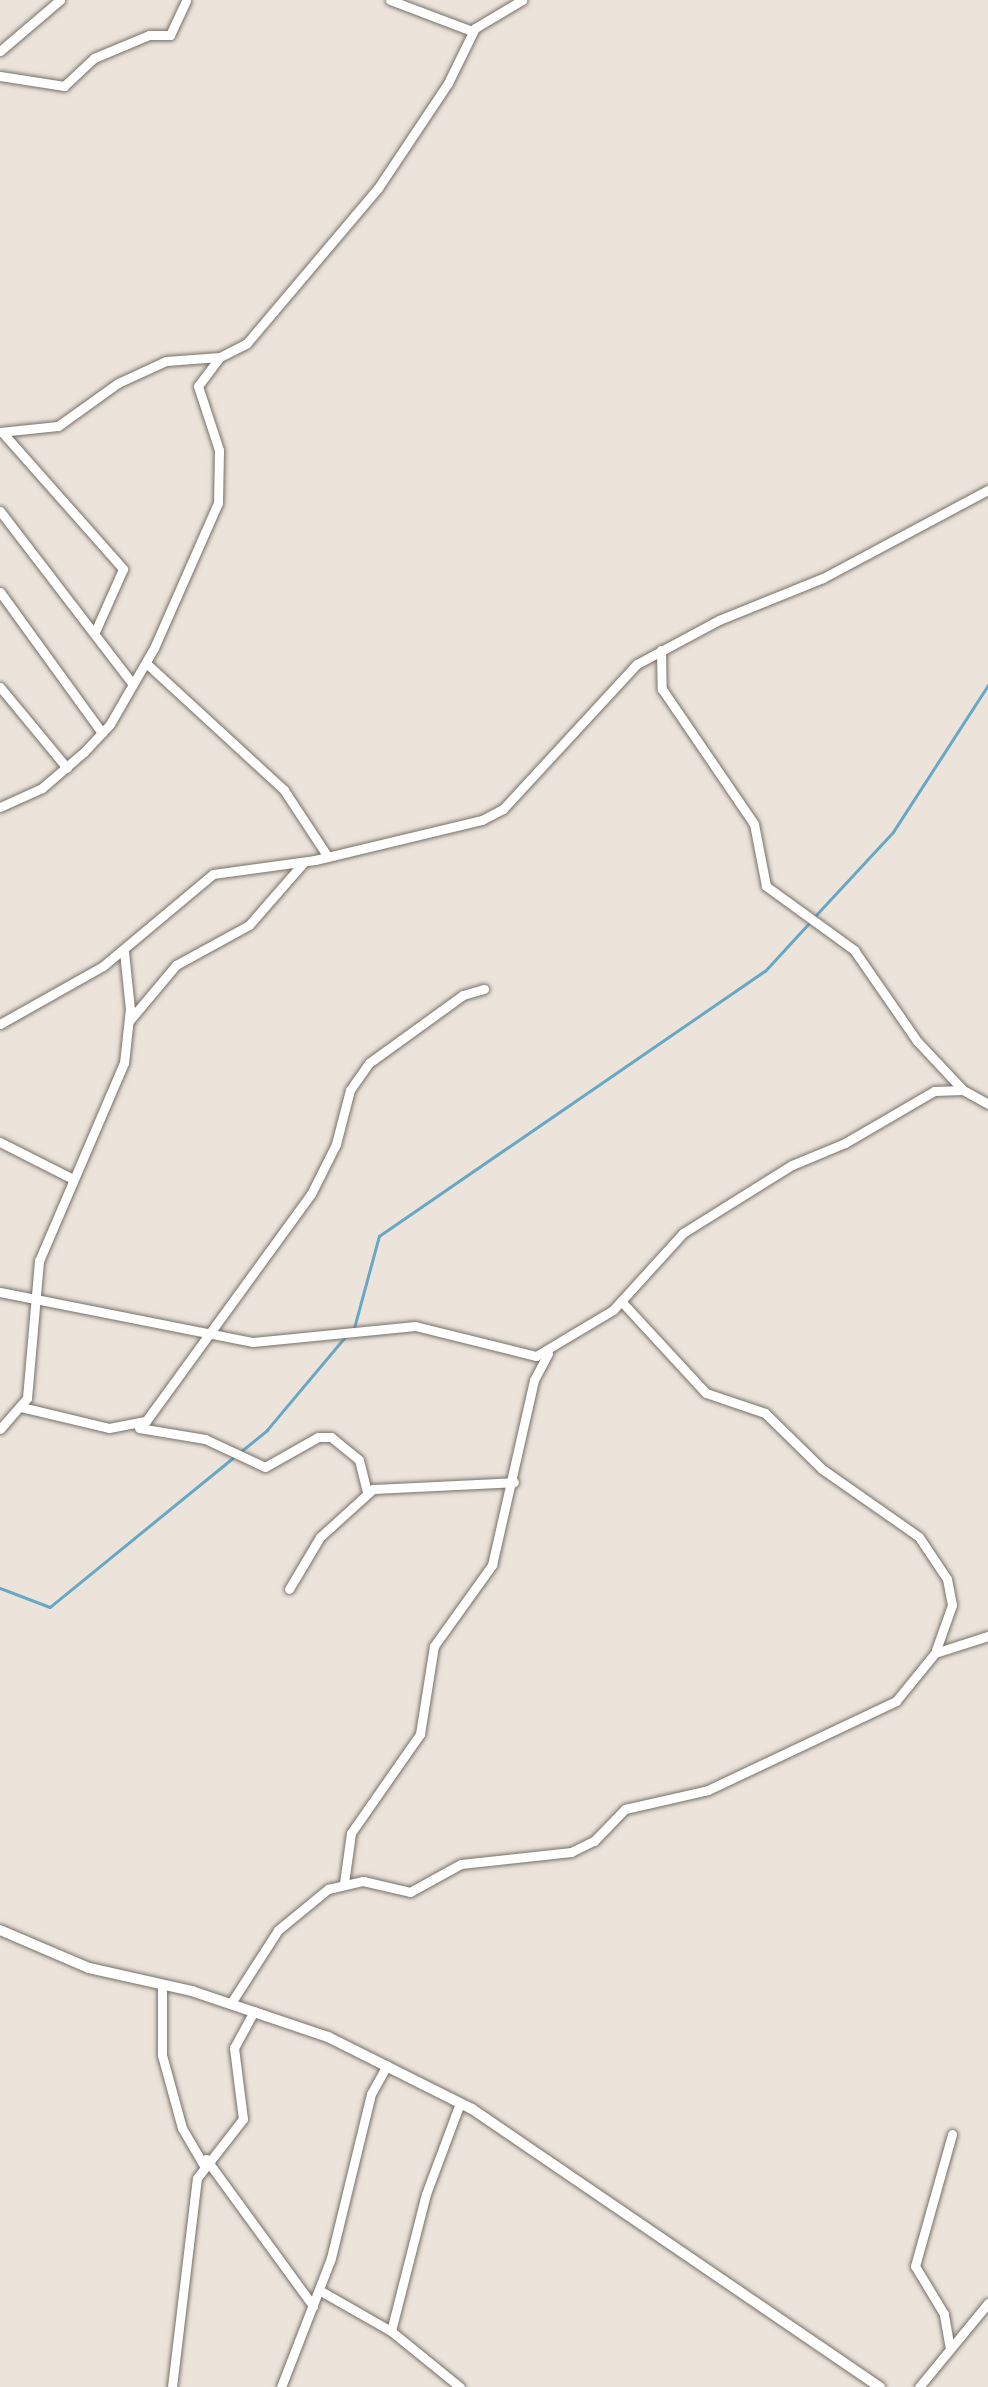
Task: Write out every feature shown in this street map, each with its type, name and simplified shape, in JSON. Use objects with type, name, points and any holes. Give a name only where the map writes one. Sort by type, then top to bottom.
[{"type":"street","points":[[0,50],[60,0]]},
{"type":"street","points":[[0,76],[54,88],[71,83],[94,58],[149,35],[170,35],[186,0]]},
{"type":"street","points":[[390,0],[472,32]]},
{"type":"street","points":[[1,432],[58,426],[118,383],[166,360],[220,357],[247,343],[378,188],[448,83],[472,32],[486,17],[522,0]]},
{"type":"street","points":[[0,808],[67,768],[102,734],[146,664],[218,503],[220,450],[198,386],[220,357]]},
{"type":"street","points":[[1,432],[123,569],[95,632]]},
{"type":"street","points":[[0,1024],[124,952],[212,874],[303,863],[482,820],[502,809],[615,686],[662,650],[822,578],[988,490]]},
{"type":"street","points":[[0,511],[132,683]]},
{"type":"street","points":[[0,592],[102,734]]},
{"type":"street","points":[[662,650],[662,689],[754,824],[766,886],[854,950],[917,1041],[963,1090],[988,1104]]},
{"type":"street","points":[[146,664],[277,782],[328,856]]},
{"type":"street","points":[[0,687],[67,768]]},
{"type":"street","points":[[129,1021],[176,965],[247,927],[303,863]]},
{"type":"street","points":[[0,1429],[21,1407],[30,1376],[38,1261],[122,1070],[129,1021],[124,952]]},
{"type":"street","points":[[139,1428],[185,1374],[206,1336],[227,1318],[311,1194],[336,1144],[350,1090],[369,1063],[463,995],[484,989]]},
{"type":"street","points":[[344,1882],[351,1832],[420,1734],[426,1664],[489,1572],[514,1482],[530,1395],[548,1354],[621,1301],[665,1248],[742,1195],[864,1134],[915,1098],[963,1090]]},
{"type":"street","points":[[0,1142],[73,1179]]},
{"type":"street","points":[[0,1292],[33,1303],[206,1336],[271,1343],[416,1326],[548,1354]]},
{"type":"street","points":[[232,2003],[292,1914],[344,1882],[410,1892],[462,1864],[570,1852],[594,1840],[625,1809],[708,1790],[896,1701],[935,1653],[952,1606],[946,1579],[919,1536],[822,1468],[765,1413],[697,1386],[621,1301]]},
{"type":"street","points":[[21,1407],[108,1428],[139,1428],[205,1440],[265,1467],[318,1437],[331,1437],[359,1460],[367,1492]]},
{"type":"street","points":[[289,1589],[320,1538],[367,1492],[387,1486],[514,1482]]},
{"type":"street","points":[[935,1653],[988,1636]]},
{"type":"street","points":[[0,1930],[89,1968],[254,2011],[388,2066],[460,2103],[880,2387]]},
{"type":"street","points":[[162,1984],[162,2056],[182,2128],[313,2306]]},
{"type":"street","points":[[172,2387],[176,2312],[205,2161],[242,2119],[234,2048],[254,2011]]},
{"type":"street","points":[[282,2387],[320,2290],[356,2142],[388,2066]]},
{"type":"street","points":[[391,2331],[426,2194],[460,2103]]},
{"type":"street","points":[[950,2350],[944,2314],[914,2266],[952,2134]]},
{"type":"street","points":[[320,2290],[391,2331],[460,2387]]},
{"type":"street","points":[[920,2387],[988,2303]]},
{"type":"waterway","points":[[816,915],[893,832],[988,685]]},
{"type":"waterway","points":[[354,1328],[379,1236],[765,971],[811,921]]},
{"type":"waterway","points":[[239,1453],[267,1430],[345,1337]]},
{"type":"waterway","points":[[0,1588],[50,1607],[233,1458]]}]
